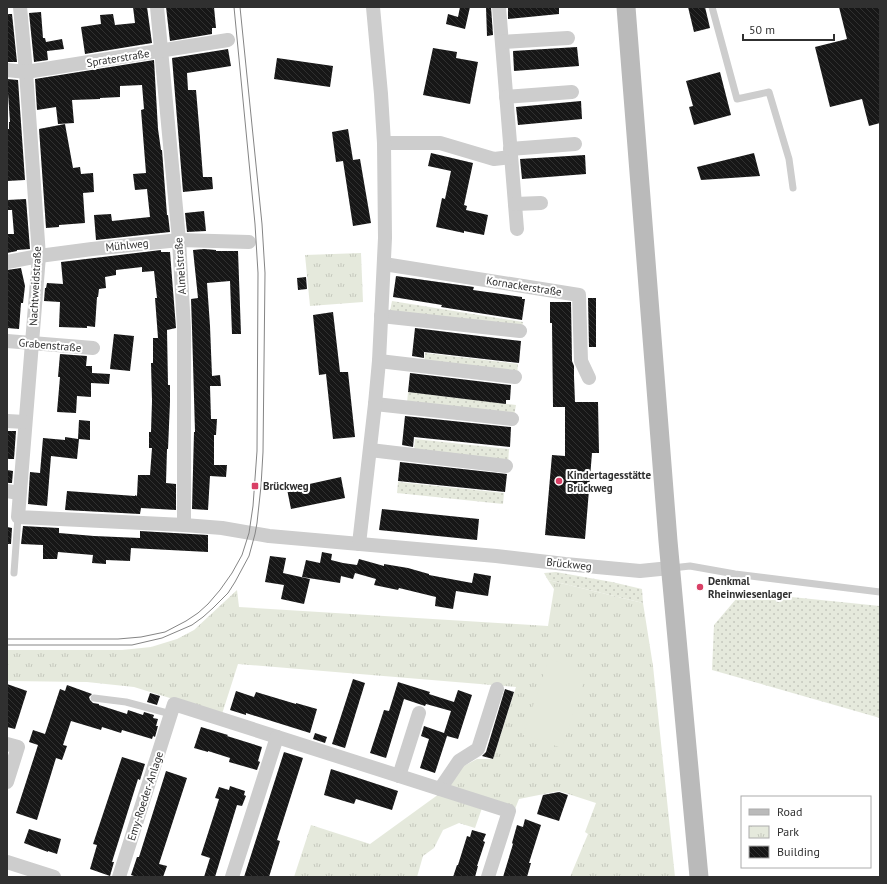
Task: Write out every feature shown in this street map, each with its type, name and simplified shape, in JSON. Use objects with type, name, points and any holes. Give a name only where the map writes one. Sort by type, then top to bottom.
[{"type":"street","name":"Nachtweidstraße","points":[[18,517],[13,492],[25,422],[39,256],[20,7]]},
{"type":"street","name":"Almelstraße","points":[[157,7],[179,240],[184,328],[184,525]]},
{"type":"street","points":[[359,544],[376,404],[385,233],[382,94],[376,22],[373,7]]},
{"type":"street","points":[[499,7],[516,229]]},
{"type":"street","points":[[626,7],[670,568],[699,877]]},
{"type":"street","points":[[502,42],[568,38]]},
{"type":"street","name":"Spraterstraße","points":[[7,70],[26,72],[228,40]]},
{"type":"street","points":[[506,97],[572,92]]},
{"type":"street","points":[[384,143],[440,143],[494,159],[511,153],[575,144]]},
{"type":"street","points":[[515,204],[541,203]]},
{"type":"street","name":"Mühlweg","points":[[7,262],[92,249],[179,240],[249,242]]},
{"type":"street","name":"Kornackerstraße","points":[[384,264],[580,295],[581,361],[589,378]]},
{"type":"street","points":[[381,316],[520,331]]},
{"type":"street","name":"Grabenstraße","points":[[7,341],[93,348]]},
{"type":"street","points":[[379,362],[515,377]]},
{"type":"street","points":[[376,404],[512,419]]},
{"type":"street","points":[[7,420],[25,422]]},
{"type":"street","points":[[370,450],[506,466]]},
{"type":"street","name":"Brückweg","points":[[18,517],[222,528],[269,536],[496,556],[640,571],[670,568]]},
{"type":"street","points":[[440,789],[458,761],[478,749],[496,689]]},
{"type":"street","points":[[171,714],[174,704],[509,811],[488,877]]},
{"type":"street","points":[[399,776],[419,713]]},
{"type":"street","name":"Emy-Roeder-Anlage","points":[[119,877],[171,714]]},
{"type":"street","points":[[232,877],[277,737]]},
{"type":"street","points":[[7,744],[18,747],[7,782]]},
{"type":"street","points":[[7,862],[54,877]]},
{"type":"lane","points":[[712,7],[737,99],[769,92],[789,159],[793,188]]},
{"type":"lane","points":[[14,573],[18,517]]},
{"type":"lane","name":"Brückweg","points":[[670,568],[690,566],[735,574],[880,592]]},
{"type":"lane","points":[[94,698],[126,702],[171,714]]},
{"type":"green space","points":[[361,253],[363,302],[310,306],[305,255]]},
{"type":"green space","points":[[392,301],[523,322],[522,328],[390,311]]},
{"type":"green space","points":[[425,353],[518,364],[517,375],[424,364]]},
{"type":"green space","points":[[408,392],[516,405],[514,416],[407,403]]},
{"type":"green space","points":[[415,439],[509,449],[508,463],[414,453]]},
{"type":"green space","points":[[398,482],[504,493],[503,504],[397,493]]},
{"type":"green space","points":[[556,572],[642,589],[643,603],[548,580],[544,573]]},
{"type":"green space","points":[[548,580],[643,603],[653,666],[675,877],[570,877],[588,834],[585,832],[596,803],[559,791],[519,799],[515,809],[448,786],[460,768],[477,759],[493,759],[516,687],[238,664],[222,714],[134,687],[87,682],[7,681],[7,650],[122,650],[151,647],[177,639],[194,630],[237,590],[239,607],[548,626],[554,589]]},
{"type":"green space","points":[[742,592],[880,606],[880,718],[712,670],[714,625]]},
{"type":"green space","points":[[549,659],[587,672],[562,748],[523,735]]},
{"type":"green space","points":[[439,794],[482,808],[475,828],[459,823],[443,830],[434,848],[423,856],[417,877],[294,877],[311,825],[370,844]]},
{"type":"building","points":[[133,7],[147,7],[152,43],[85,54],[81,27],[101,24],[100,15],[113,14],[115,25],[135,23]]},
{"type":"building","points":[[166,7],[214,7],[216,28],[212,28],[212,34],[170,41]]},
{"type":"building","points":[[460,7],[470,7],[465,29],[446,24],[448,14],[458,17]]},
{"type":"building","points":[[486,7],[491,7],[493,35],[487,36]]},
{"type":"building","points":[[508,7],[559,7],[559,14],[508,19]]},
{"type":"building","points":[[688,7],[705,7],[710,28],[694,32]]},
{"type":"building","points":[[839,7],[880,7],[880,123],[869,126],[862,99],[830,107],[815,47],[847,39]]},
{"type":"building","points":[[41,12],[43,38],[45,38],[46,42],[62,39],[64,49],[47,51],[48,60],[34,62],[29,13]]},
{"type":"building","points":[[7,14],[12,14],[17,62],[7,62]]},
{"type":"building","points":[[577,47],[579,66],[514,71],[513,51]]},
{"type":"building","points":[[433,48],[457,52],[456,58],[478,62],[470,104],[423,95]]},
{"type":"building","points":[[228,49],[231,66],[187,73],[188,90],[196,90],[203,177],[212,177],[213,189],[183,192],[172,58]]},
{"type":"building","points":[[277,58],[333,66],[330,87],[274,79]]},
{"type":"building","points":[[154,60],[158,129],[162,150],[167,215],[170,232],[96,240],[94,215],[111,214],[112,221],[150,217],[147,189],[135,190],[133,174],[146,173],[141,110],[144,109],[142,85],[120,86],[120,97],[72,100],[74,123],[58,124],[56,107],[37,110],[35,79]]},
{"type":"building","points":[[720,72],[731,115],[694,125],[689,107],[693,106],[686,81]]},
{"type":"building","points":[[7,79],[18,80],[25,180],[7,181],[7,129],[9,129],[10,122]]},
{"type":"building","points":[[581,101],[582,119],[518,125],[516,107]]},
{"type":"building","points":[[65,124],[73,168],[80,167],[81,174],[93,173],[94,192],[83,193],[85,223],[59,225],[59,227],[46,228],[39,129]]},
{"type":"building","points":[[348,129],[353,160],[360,159],[371,223],[353,226],[343,161],[336,162],[332,132]]},
{"type":"building","points":[[431,153],[473,163],[464,205],[467,206],[466,210],[488,215],[484,235],[464,231],[464,233],[436,227],[442,198],[445,199],[451,171],[428,166]]},
{"type":"building","points":[[754,153],[760,176],[701,180],[697,167]]},
{"type":"building","points":[[585,155],[586,174],[522,179],[520,159]]},
{"type":"building","points":[[26,199],[30,249],[17,250],[7,253],[7,234],[14,234],[12,210],[7,210],[7,200]]},
{"type":"building","points":[[204,211],[206,231],[187,232],[185,213]]},
{"type":"building","points":[[204,249],[216,251],[238,251],[241,334],[232,334],[230,281],[207,283],[212,376],[220,375],[221,386],[210,386],[211,419],[217,419],[216,435],[214,435],[214,465],[227,465],[226,477],[210,476],[208,510],[192,509],[195,432],[191,299],[198,298],[193,250]]},
{"type":"building","points":[[161,250],[161,252],[170,252],[176,328],[167,330],[168,385],[170,385],[170,402],[166,483],[176,484],[176,510],[141,508],[140,514],[65,510],[67,491],[137,496],[138,475],[150,475],[152,448],[149,448],[152,401],[151,363],[153,363],[153,338],[158,338],[155,298],[157,298],[154,271],[142,272],[142,267],[116,270],[116,275],[105,277],[106,288],[99,289],[95,327],[59,327],[60,302],[44,301],[45,288],[47,283],[63,284],[61,262]]},
{"type":"building","points":[[21,268],[25,286],[23,303],[21,303],[19,329],[7,328],[7,270]]},
{"type":"building","points":[[396,276],[474,287],[473,290],[522,297],[522,299],[525,299],[522,320],[441,307],[442,305],[393,297]]},
{"type":"building","points":[[306,277],[307,289],[298,290],[297,278]]},
{"type":"building","points":[[588,298],[596,298],[596,347],[589,347]]},
{"type":"building","points":[[550,302],[571,302],[572,361],[574,366],[575,402],[598,402],[599,453],[592,453],[585,539],[545,535],[552,455],[565,456],[565,407],[553,407],[552,323],[550,323]]},
{"type":"building","points":[[333,312],[340,372],[348,372],[355,437],[333,439],[326,374],[319,375],[313,315]]},
{"type":"building","points":[[415,328],[521,341],[519,363],[424,352],[424,358],[412,356]]},
{"type":"building","points":[[114,334],[134,336],[130,371],[110,369]]},
{"type":"building","points":[[60,354],[87,356],[86,366],[92,366],[92,373],[110,374],[109,384],[91,383],[91,397],[77,396],[76,413],[57,412]]},
{"type":"building","points":[[410,373],[511,385],[510,400],[506,400],[506,404],[408,392]]},
{"type":"building","points":[[405,416],[511,427],[510,447],[414,437],[413,447],[402,445]]},
{"type":"building","points":[[79,420],[90,421],[90,440],[79,439],[77,459],[51,456],[47,506],[28,504],[30,472],[40,473],[43,438],[65,440],[65,437],[78,439]]},
{"type":"building","points":[[7,431],[16,431],[14,459],[7,459]]},
{"type":"building","points":[[400,462],[507,474],[505,492],[398,481]]},
{"type":"building","points":[[7,470],[13,471],[12,483],[7,483]]},
{"type":"building","points":[[341,477],[345,498],[291,509],[287,489]]},
{"type":"building","points":[[382,509],[479,519],[477,540],[379,530]]},
{"type":"building","points":[[23,526],[59,528],[59,533],[94,536],[140,538],[140,531],[208,535],[208,552],[131,548],[130,561],[106,560],[106,564],[92,563],[93,555],[58,552],[57,559],[43,559],[43,545],[21,544]]},
{"type":"building","points":[[7,527],[12,528],[11,544],[7,544]]},
{"type":"building","points":[[322,552],[332,554],[331,560],[343,563],[357,565],[359,559],[384,566],[384,564],[408,568],[429,575],[472,583],[474,573],[491,576],[488,596],[456,591],[453,609],[435,606],[436,597],[399,588],[398,590],[374,585],[376,579],[355,573],[353,579],[341,576],[340,583],[302,577],[306,560],[320,563]]},
{"type":"building","points":[[270,556],[286,558],[283,573],[310,579],[304,604],[281,599],[284,585],[265,582]]},
{"type":"building","points":[[353,679],[365,683],[345,748],[332,744]]},
{"type":"building","points":[[398,682],[430,692],[429,694],[454,702],[458,690],[472,695],[458,739],[447,736],[435,773],[420,768],[429,739],[421,736],[424,726],[444,733],[451,711],[426,704],[425,706],[404,699],[386,758],[370,753],[384,710],[389,711]]},
{"type":"building","points":[[7,684],[27,691],[15,729],[7,727]]},
{"type":"building","points":[[67,685],[92,694],[89,697],[93,703],[127,714],[128,710],[143,715],[144,712],[154,715],[153,718],[158,719],[156,726],[158,726],[155,737],[153,736],[152,739],[122,730],[121,733],[102,727],[101,730],[71,721],[63,745],[67,746],[62,760],[56,758],[37,820],[16,813],[38,745],[29,742],[33,730],[45,734],[60,689],[65,691]]},
{"type":"building","points":[[505,689],[514,692],[493,759],[482,756],[486,752]]},
{"type":"building","points":[[236,691],[254,697],[256,692],[317,709],[310,733],[246,713],[246,715],[230,710]]},
{"type":"building","points":[[150,693],[160,696],[157,705],[147,702]]},
{"type":"building","points":[[201,727],[262,747],[258,761],[260,762],[257,770],[229,762],[230,758],[194,748]]},
{"type":"building","points":[[315,733],[327,737],[325,743],[313,739]]},
{"type":"building","points":[[284,752],[303,758],[277,840],[280,841],[269,877],[244,877]]},
{"type":"building","points":[[122,757],[145,764],[140,780],[138,779],[112,862],[114,862],[110,876],[90,869],[97,845],[93,844]]},
{"type":"building","points":[[331,769],[398,791],[392,810],[356,799],[354,804],[324,795]]},
{"type":"building","points":[[166,771],[187,778],[159,864],[167,866],[163,877],[137,877],[131,875],[137,857],[139,857]]},
{"type":"building","points":[[230,786],[245,791],[244,795],[246,796],[242,806],[237,805],[215,877],[204,877],[210,858],[201,855],[219,799],[215,798],[219,787],[229,790]]},
{"type":"building","points":[[559,792],[568,795],[559,821],[537,814],[543,795]]},
{"type":"building","points":[[525,819],[541,825],[529,863],[531,863],[527,877],[503,877],[517,825],[523,827]]},
{"type":"building","points":[[29,829],[61,839],[57,854],[24,843]]},
{"type":"building","points":[[472,830],[486,834],[475,877],[453,877],[467,836],[470,837]]},
{"type":"tram line","points":[[7,639],[118,639],[141,637],[165,632],[186,621],[208,604],[232,573],[242,555],[249,533],[253,506],[257,451],[258,273],[255,224],[234,7]]},
{"type":"tram line","points":[[7,645],[132,645],[162,638],[192,625],[213,608],[228,593],[249,556],[257,523],[263,452],[265,273],[262,224],[240,7]]},
{"type":"place","name":"Kindertagesstätte Brückweg","points":[[559,481]]},
{"type":"place","name":"Brückweg","points":[[255,486]]},
{"type":"place","name":"Denkmal Rheinwiesenlager","points":[[700,587]]}]
